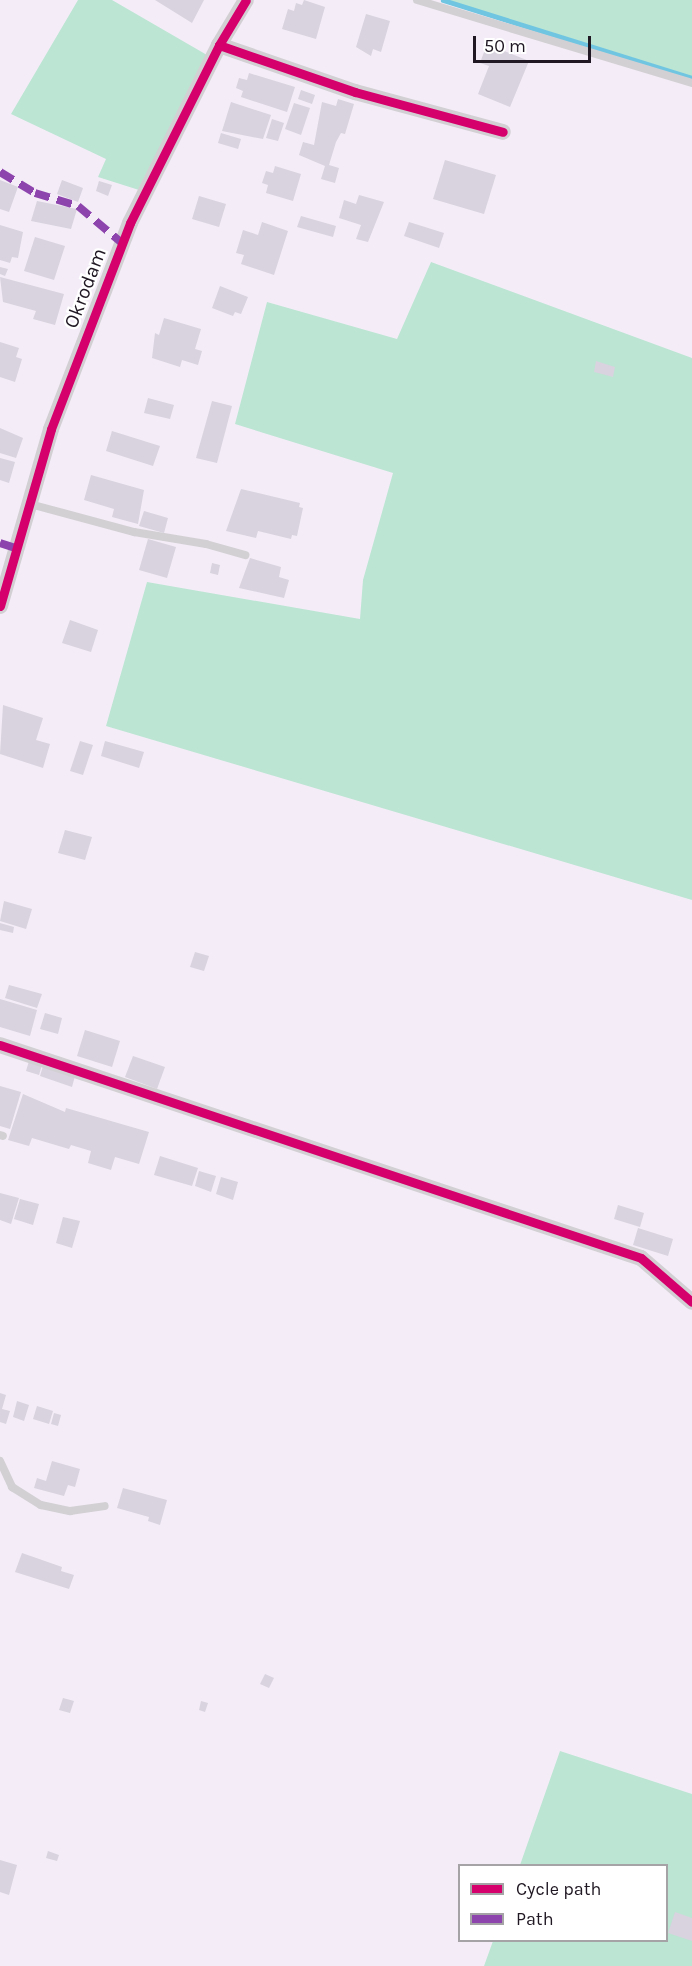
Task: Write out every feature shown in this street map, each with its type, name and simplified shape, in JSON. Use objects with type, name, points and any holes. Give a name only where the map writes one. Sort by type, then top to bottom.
[{"type":"street","name":"Okrodam","points":[[0,606],[72,372],[130,223],[219,45],[246,0]]},
{"type":"street","points":[[219,45],[356,92],[503,132]]},
{"type":"street","points":[[0,1045],[641,1258],[692,1302]]},
{"type":"lane","points":[[417,0],[692,83]]},
{"type":"lane","points":[[30,504],[134,532],[206,544],[244,555]]},
{"type":"lane","points":[[0,1461],[12,1487],[41,1505],[70,1511],[105,1506]]},
{"type":"green space","points":[[78,0],[112,0],[207,55],[139,190],[98,177],[106,159],[11,114]]},
{"type":"green space","points":[[443,0],[692,0],[692,78],[566,38]]},
{"type":"green space","points":[[431,262],[692,358],[692,900],[106,726],[147,582],[360,619],[363,580],[393,473],[235,424],[267,302],[397,339]]},
{"type":"green space","points":[[560,1751],[692,1794],[692,1966],[484,1966],[493,1942],[668,1942],[668,1864],[520,1864]]},
{"type":"building","points":[[155,0],[204,0],[192,23]]},
{"type":"building","points":[[304,0],[325,7],[316,39],[282,29],[288,9],[294,11],[296,3],[302,5]]},
{"type":"building","points":[[366,14],[390,21],[381,52],[373,49],[371,56],[356,47]]},
{"type":"building","points":[[487,44],[529,61],[510,107],[478,94],[489,66],[480,63]]},
{"type":"building","points":[[249,73],[295,87],[287,112],[241,97],[243,91],[236,88],[239,78],[247,80]]},
{"type":"building","points":[[301,90],[315,95],[312,104],[298,99]]},
{"type":"building","points":[[338,99],[354,104],[345,134],[341,133],[336,142],[329,165],[339,168],[335,183],[321,179],[325,166],[299,155],[303,142],[314,145],[322,102],[336,106]]},
{"type":"building","points":[[231,102],[271,115],[263,139],[222,131]]},
{"type":"building","points":[[294,103],[310,108],[301,135],[285,129]]},
{"type":"building","points":[[272,119],[284,123],[278,141],[266,138]]},
{"type":"building","points":[[221,133],[241,139],[238,149],[218,143]]},
{"type":"building","points":[[445,160],[496,175],[484,214],[433,199]]},
{"type":"building","points":[[275,166],[301,174],[293,201],[266,193],[268,185],[262,183],[266,171],[273,173]]},
{"type":"building","points":[[0,180],[18,187],[9,212],[0,209]]},
{"type":"building","points":[[62,180],[83,188],[78,202],[57,194]]},
{"type":"building","points":[[99,181],[112,185],[108,196],[96,191]]},
{"type":"building","points":[[359,195],[384,202],[368,242],[356,239],[361,225],[339,218],[344,200],[356,204]]},
{"type":"building","points":[[199,196],[226,204],[219,227],[192,219]]},
{"type":"building","points":[[37,201],[77,209],[71,229],[31,221]]},
{"type":"building","points":[[301,216],[336,226],[333,237],[297,227]]},
{"type":"building","points":[[262,222],[288,231],[274,275],[241,264],[244,255],[236,253],[243,230],[258,235]]},
{"type":"building","points":[[409,222],[444,233],[439,248],[404,236]]},
{"type":"building","points":[[0,225],[23,232],[18,258],[12,257],[10,263],[0,260]]},
{"type":"building","points":[[35,237],[65,246],[54,280],[24,271]]},
{"type":"building","points":[[0,267],[8,269],[5,276],[0,274]]},
{"type":"building","points":[[0,277],[64,294],[55,325],[33,319],[36,311],[3,302]]},
{"type":"building","points":[[220,286],[248,297],[241,314],[235,312],[233,316],[212,308]]},
{"type":"building","points":[[164,318],[201,329],[195,349],[202,351],[198,365],[182,360],[180,367],[152,358],[155,333],[159,335]]},
{"type":"building","points":[[0,342],[19,348],[16,357],[22,359],[15,382],[0,377]]},
{"type":"building","points":[[596,361],[615,367],[613,377],[594,372]]},
{"type":"building","points":[[148,398],[174,405],[170,419],[144,413]]},
{"type":"building","points":[[212,401],[232,406],[217,463],[196,458]]},
{"type":"building","points":[[0,428],[23,438],[16,458],[0,453]]},
{"type":"building","points":[[112,431],[160,446],[153,466],[106,451]]},
{"type":"building","points":[[0,458],[15,462],[9,483],[0,480]]},
{"type":"building","points":[[91,475],[144,490],[138,524],[112,517],[114,509],[84,500]]},
{"type":"building","points":[[241,489],[300,503],[299,507],[303,508],[297,536],[292,535],[291,539],[258,531],[256,538],[226,531]]},
{"type":"building","points":[[144,511],[168,518],[164,533],[139,526]]},
{"type":"building","points":[[148,539],[176,547],[167,578],[139,570]]},
{"type":"building","points":[[250,558],[281,567],[279,577],[289,580],[284,598],[239,588]]},
{"type":"building","points":[[212,563],[220,565],[218,575],[210,573]]},
{"type":"building","points":[[70,620],[98,630],[91,652],[62,643]]},
{"type":"building","points":[[3,705],[43,718],[36,740],[50,744],[43,768],[0,754]]},
{"type":"building","points":[[80,741],[93,745],[83,775],[70,771]]},
{"type":"building","points":[[105,741],[144,752],[139,768],[101,756]]},
{"type":"building","points":[[65,830],[92,837],[85,860],[58,853]]},
{"type":"building","points":[[4,901],[32,909],[26,929],[0,921]]},
{"type":"building","points":[[0,923],[14,927],[13,933],[0,930]]},
{"type":"building","points":[[195,952],[209,956],[204,971],[190,967]]},
{"type":"building","points":[[9,985],[42,994],[37,1008],[5,998]]},
{"type":"building","points":[[0,999],[37,1010],[30,1036],[0,1027]]},
{"type":"building","points":[[45,1013],[62,1018],[58,1034],[40,1029]]},
{"type":"building","points":[[85,1030],[120,1041],[112,1067],[77,1056]]},
{"type":"building","points":[[133,1056],[165,1067],[157,1089],[125,1077]]},
{"type":"building","points":[[29,1061],[42,1065],[39,1075],[26,1071]]},
{"type":"building","points":[[43,1066],[75,1076],[72,1087],[40,1076]]},
{"type":"building","points":[[0,1086],[21,1092],[10,1129],[0,1126]]},
{"type":"building","points":[[23,1094],[65,1112],[66,1108],[149,1132],[139,1164],[115,1157],[111,1170],[88,1163],[91,1151],[71,1145],[69,1149],[32,1138],[29,1146],[8,1140]]},
{"type":"building","points":[[160,1156],[198,1168],[192,1186],[154,1175]]},
{"type":"building","points":[[199,1171],[216,1176],[211,1192],[195,1186]]},
{"type":"building","points":[[221,1177],[238,1182],[233,1200],[216,1194]]},
{"type":"building","points":[[0,1193],[19,1198],[11,1224],[0,1220]]},
{"type":"building","points":[[20,1199],[39,1204],[33,1225],[14,1219]]},
{"type":"building","points":[[618,1205],[644,1213],[640,1227],[614,1219]]},
{"type":"building","points":[[63,1217],[80,1221],[72,1248],[56,1243]]},
{"type":"building","points":[[638,1228],[673,1239],[668,1256],[633,1245]]},
{"type":"building","points":[[0,1393],[6,1395],[2,1409],[10,1411],[6,1424],[0,1422]]},
{"type":"building","points":[[17,1401],[29,1405],[24,1421],[13,1417]]},
{"type":"building","points":[[37,1406],[53,1411],[49,1424],[33,1419]]},
{"type":"building","points":[[54,1413],[61,1415],[58,1426],[51,1424]]},
{"type":"building","points":[[52,1461],[80,1469],[75,1487],[68,1485],[64,1496],[34,1488],[37,1478],[46,1481]]},
{"type":"building","points":[[123,1488],[167,1500],[160,1525],[148,1521],[149,1517],[117,1508]]},
{"type":"building","points":[[22,1553],[62,1567],[61,1571],[74,1575],[69,1589],[15,1572]]},
{"type":"building","points":[[265,1674],[274,1678],[269,1688],[260,1684]]},
{"type":"building","points":[[63,1698],[74,1701],[70,1713],[59,1710]]},
{"type":"building","points":[[201,1701],[208,1703],[205,1712],[199,1710]]},
{"type":"building","points":[[48,1851],[59,1855],[57,1861],[46,1858]]},
{"type":"building","points":[[0,1860],[17,1865],[9,1895],[0,1892]]},
{"type":"building","points":[[675,1912],[692,1918],[692,1941],[668,1933]]},
{"type":"waterway","points":[[443,0],[692,78]]},
{"type":"marked path","points":[[0,172],[35,193],[78,206],[122,243]]},
{"type":"marked path","points":[[0,543],[18,549]]},
{"type":"cycle path","points":[[0,606],[51,429],[130,223],[219,45],[246,0]]},
{"type":"cycle path","points":[[219,45],[355,92],[503,132]]},
{"type":"cycle path","points":[[0,1045],[641,1258],[692,1302]]}]
